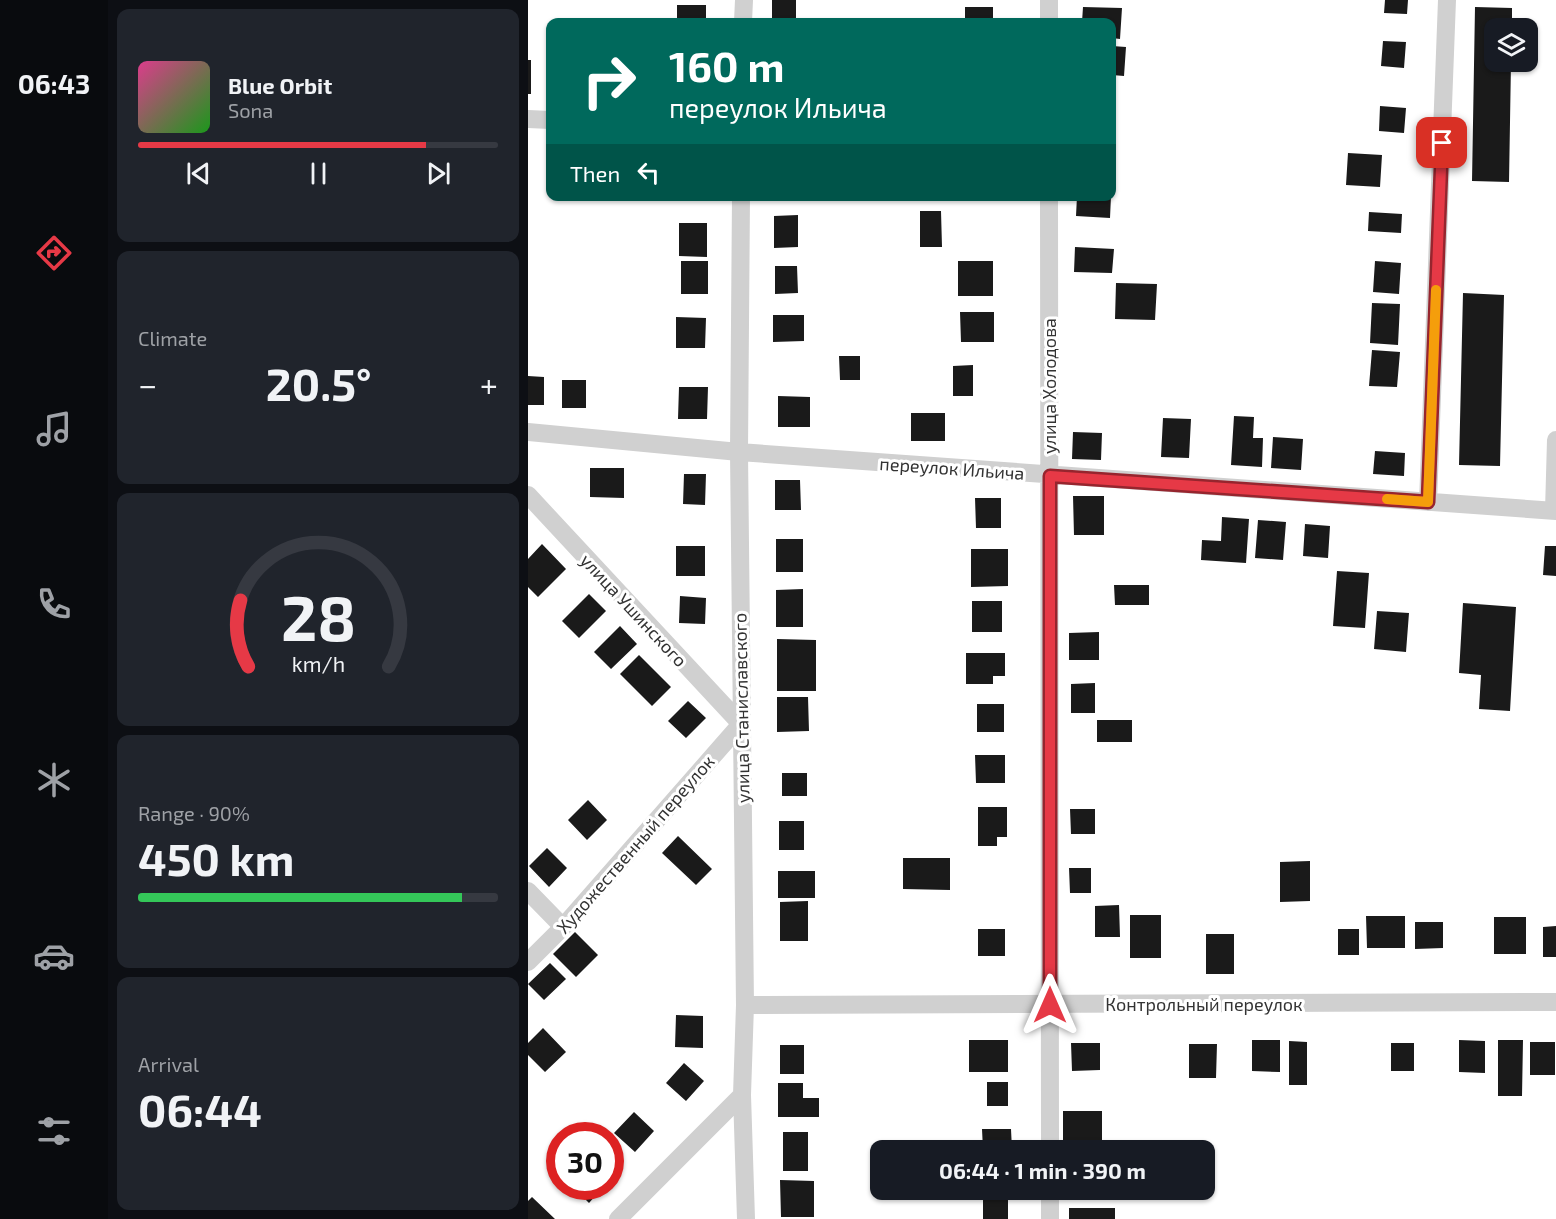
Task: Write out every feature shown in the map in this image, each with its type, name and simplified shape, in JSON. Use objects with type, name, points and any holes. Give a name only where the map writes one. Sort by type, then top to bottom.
[{"type":"street","points":[[744,0],[744,18]]},
{"type":"street","points":[[1049,0],[1049,18]]},
{"type":"street","points":[[1428,502],[1447,0]]},
{"type":"street","points":[[528,119],[546,120]]},
{"type":"street","name":"улица Станиславского","points":[[741,201],[739,452],[745,1005],[742,1095],[746,1219]]},
{"type":"street","name":"улица Холодова","points":[[1049,201],[1050,1140]]},
{"type":"street","name":"переулок Ильича","points":[[528,432],[739,452],[1050,476],[1555,511]]},
{"type":"street","points":[[1555,511],[1556,440]]},
{"type":"street","name":"улица Ушинского","points":[[528,495],[741,724]]},
{"type":"street","name":"Художественный переулок","points":[[528,962],[563,927],[741,724]]},
{"type":"street","points":[[528,891],[563,927]]},
{"type":"street","name":"Контрольный переулок","points":[[745,1005],[1556,1002]]},
{"type":"street","points":[[618,1219],[742,1095]]},
{"type":"street","points":[[1050,1200],[1050,1219]]},
{"type":"building","points":[[772,0],[796,0],[796,18],[772,18]]},
{"type":"building","points":[[1385,0],[1408,0],[1407,14],[1384,13]]},
{"type":"building","points":[[677,5],[706,5],[706,18],[677,18]]},
{"type":"building","points":[[965,7],[993,7],[993,18],[965,18]]},
{"type":"building","points":[[1083,7],[1122,8],[1120,39],[1116,38],[1116,18],[1082,18]]},
{"type":"building","points":[[1475,7],[1512,8],[1512,18],[1484,18],[1484,72],[1511,72],[1509,182],[1472,181]]},
{"type":"building","points":[[1383,41],[1406,42],[1404,68],[1381,66]]},
{"type":"building","points":[[1116,46],[1126,47],[1124,76],[1116,75]]},
{"type":"building","points":[[528,60],[531,60],[531,94],[528,94]]},
{"type":"building","points":[[1380,106],[1406,108],[1404,133],[1379,131]]},
{"type":"building","points":[[1348,153],[1382,155],[1380,187],[1346,185]]},
{"type":"building","points":[[1077,201],[1111,201],[1110,218],[1076,216]]},
{"type":"building","points":[[920,211],[941,211],[942,247],[920,247]]},
{"type":"building","points":[[1369,212],[1402,214],[1401,233],[1368,231]]},
{"type":"building","points":[[798,215],[798,247],[774,248],[774,216]]},
{"type":"building","points":[[679,223],[707,223],[707,257],[679,256]]},
{"type":"building","points":[[1075,247],[1114,249],[1112,273],[1074,272]]},
{"type":"building","points":[[681,261],[708,261],[708,294],[681,294]]},
{"type":"building","points":[[958,261],[993,261],[993,296],[958,296]]},
{"type":"building","points":[[1375,261],[1401,263],[1399,294],[1373,292]]},
{"type":"building","points":[[775,266],[797,266],[798,293],[775,294]]},
{"type":"building","points":[[1116,283],[1157,284],[1155,320],[1115,319]]},
{"type":"building","points":[[1463,293],[1504,295],[1500,466],[1459,465]]},
{"type":"building","points":[[1372,303],[1400,304],[1398,345],[1370,343]]},
{"type":"building","points":[[960,312],[994,312],[994,342],[961,342]]},
{"type":"building","points":[[773,315],[804,315],[804,341],[773,342]]},
{"type":"building","points":[[676,317],[706,318],[705,348],[676,348]]},
{"type":"building","points":[[1372,350],[1400,352],[1397,387],[1369,386]]},
{"type":"building","points":[[839,356],[860,356],[860,380],[840,380]]},
{"type":"building","points":[[973,365],[973,396],[953,396],[953,366]]},
{"type":"building","points":[[528,376],[544,377],[544,405],[528,405]]},
{"type":"building","points":[[562,380],[586,380],[586,408],[562,408]]},
{"type":"building","points":[[679,387],[708,387],[707,419],[678,419]]},
{"type":"building","points":[[778,396],[810,397],[810,427],[778,427]]},
{"type":"building","points":[[911,413],[945,413],[945,441],[911,441]]},
{"type":"building","points":[[1234,416],[1254,417],[1253,438],[1263,438],[1262,467],[1231,465]]},
{"type":"building","points":[[1163,418],[1191,419],[1189,458],[1161,457]]},
{"type":"building","points":[[1073,432],[1102,433],[1101,460],[1072,459]]},
{"type":"building","points":[[1273,437],[1303,439],[1301,470],[1271,468]]},
{"type":"building","points":[[1375,451],[1405,453],[1404,476],[1373,474]]},
{"type":"building","points":[[590,468],[624,468],[624,498],[590,497]]},
{"type":"building","points":[[684,474],[706,474],[705,505],[683,504]]},
{"type":"building","points":[[775,480],[800,480],[801,510],[775,510]]},
{"type":"building","points":[[1073,496],[1104,496],[1104,535],[1074,535]]},
{"type":"building","points":[[975,498],[1001,498],[1001,528],[976,528]]},
{"type":"building","points":[[1222,517],[1249,519],[1246,563],[1201,560],[1202,540],[1221,541]]},
{"type":"building","points":[[1258,520],[1286,522],[1283,560],[1255,558]]},
{"type":"building","points":[[1305,524],[1330,526],[1328,558],[1303,556]]},
{"type":"building","points":[[776,539],[803,539],[803,572],[776,572]]},
{"type":"building","points":[[542,544],[566,569],[538,597],[528,587],[528,559]]},
{"type":"building","points":[[676,546],[705,546],[705,576],[676,576]]},
{"type":"building","points":[[1545,546],[1556,546],[1556,576],[1543,575]]},
{"type":"building","points":[[971,549],[1008,549],[1008,586],[971,587]]},
{"type":"building","points":[[1337,571],[1369,573],[1365,628],[1333,626]]},
{"type":"building","points":[[1114,585],[1149,585],[1149,605],[1115,605]]},
{"type":"building","points":[[803,589],[803,627],[776,627],[776,590]]},
{"type":"building","points":[[589,594],[606,611],[579,638],[562,621]]},
{"type":"building","points":[[680,596],[706,598],[705,624],[679,623]]},
{"type":"building","points":[[972,601],[1002,601],[1002,632],[972,632]]},
{"type":"building","points":[[1463,603],[1516,607],[1510,711],[1479,709],[1481,675],[1459,673]]},
{"type":"building","points":[[1377,611],[1409,613],[1406,652],[1374,649]]},
{"type":"building","points":[[620,626],[637,644],[611,669],[594,652]]},
{"type":"building","points":[[1099,632],[1099,660],[1069,660],[1069,633]]},
{"type":"building","points":[[777,639],[816,640],[816,691],[777,691]]},
{"type":"building","points":[[966,653],[1005,653],[1005,676],[993,676],[993,684],[966,684]]},
{"type":"building","points":[[639,655],[671,687],[652,706],[620,674]]},
{"type":"building","points":[[1095,683],[1095,713],[1071,713],[1071,684]]},
{"type":"building","points":[[777,697],[808,697],[809,731],[777,732]]},
{"type":"building","points":[[688,701],[706,718],[686,738],[668,721]]},
{"type":"building","points":[[977,704],[1004,704],[1004,732],[977,732]]},
{"type":"building","points":[[1097,720],[1132,720],[1132,742],[1097,742]]},
{"type":"building","points":[[975,755],[1005,755],[1005,783],[976,783]]},
{"type":"building","points":[[782,773],[807,773],[807,796],[782,796]]},
{"type":"building","points":[[588,800],[607,820],[587,840],[568,820]]},
{"type":"building","points":[[978,807],[1007,807],[1007,837],[997,837],[997,846],[978,846]]},
{"type":"building","points":[[1070,809],[1095,809],[1095,834],[1071,834]]},
{"type":"building","points":[[779,821],[804,821],[804,850],[779,850]]},
{"type":"building","points":[[678,836],[712,869],[696,885],[662,853]]},
{"type":"building","points":[[547,848],[567,868],[549,887],[529,866]]},
{"type":"building","points":[[903,858],[950,858],[950,890],[903,889]]},
{"type":"building","points":[[1310,861],[1310,901],[1280,902],[1280,862]]},
{"type":"building","points":[[1069,868],[1091,868],[1091,893],[1070,893]]},
{"type":"building","points":[[778,871],[815,871],[815,898],[778,898]]},
{"type":"building","points":[[808,901],[808,941],[780,941],[780,902]]},
{"type":"building","points":[[1119,905],[1120,937],[1095,937],[1095,906]]},
{"type":"building","points":[[1130,915],[1161,915],[1161,958],[1130,958]]},
{"type":"building","points":[[1366,916],[1405,916],[1405,948],[1367,948]]},
{"type":"building","points":[[1494,917],[1526,917],[1526,954],[1494,954]]},
{"type":"building","points":[[1415,922],[1443,922],[1443,948],[1415,949]]},
{"type":"building","points":[[1556,926],[1556,957],[1543,957],[1543,927]]},
{"type":"building","points":[[978,929],[1005,929],[1005,956],[978,956]]},
{"type":"building","points":[[1338,929],[1359,929],[1359,955],[1338,955]]},
{"type":"building","points":[[575,932],[598,955],[576,977],[553,954]]},
{"type":"building","points":[[1206,934],[1234,934],[1234,974],[1206,974]]},
{"type":"building","points":[[550,963],[566,979],[544,1000],[528,984]]},
{"type":"building","points":[[676,1015],[703,1016],[703,1048],[675,1047]]},
{"type":"building","points":[[543,1028],[566,1052],[545,1072],[528,1055],[528,1043]]},
{"type":"building","points":[[969,1040],[1008,1040],[1008,1072],[969,1072]]},
{"type":"building","points":[[1252,1040],[1280,1040],[1280,1072],[1252,1071]]},
{"type":"building","points":[[1459,1040],[1485,1041],[1485,1073],[1459,1072]]},
{"type":"building","points":[[1498,1040],[1523,1040],[1522,1096],[1498,1096]]},
{"type":"building","points":[[1289,1041],[1307,1042],[1307,1085],[1289,1085]]},
{"type":"building","points":[[1530,1042],[1555,1042],[1555,1075],[1530,1075]]},
{"type":"building","points":[[1071,1043],[1100,1043],[1100,1070],[1072,1071]]},
{"type":"building","points":[[1391,1043],[1414,1043],[1414,1071],[1391,1071]]},
{"type":"building","points":[[1189,1044],[1217,1044],[1216,1078],[1189,1078]]},
{"type":"building","points":[[780,1045],[804,1045],[804,1074],[780,1074]]},
{"type":"building","points":[[684,1063],[704,1081],[686,1101],[666,1083]]},
{"type":"building","points":[[987,1082],[1008,1082],[1008,1106],[987,1106]]},
{"type":"building","points":[[778,1083],[803,1083],[803,1098],[819,1098],[819,1117],[778,1117]]},
{"type":"building","points":[[1063,1111],[1102,1111],[1102,1140],[1063,1140]]},
{"type":"building","points":[[634,1112],[654,1131],[635,1152],[624,1142],[624,1122]]},
{"type":"building","points":[[982,1129],[1011,1129],[1012,1140],[983,1140]]},
{"type":"building","points":[[783,1132],[808,1132],[808,1171],[783,1171]]},
{"type":"building","points":[[780,1180],[814,1181],[814,1217],[781,1217]]},
{"type":"building","points":[[532,1197],[555,1219],[528,1219],[528,1201]]},
{"type":"building","points":[[983,1200],[1008,1200],[1008,1219],[983,1219]]},
{"type":"building","points":[[1069,1208],[1115,1208],[1115,1219],[1069,1219]]},
{"type":"slow traffic","points":[[1387,499],[1428,502],[1436,290]]},
{"type":"route","points":[[1050,1005],[1050,476],[1428,502],[1442,143]]}]
